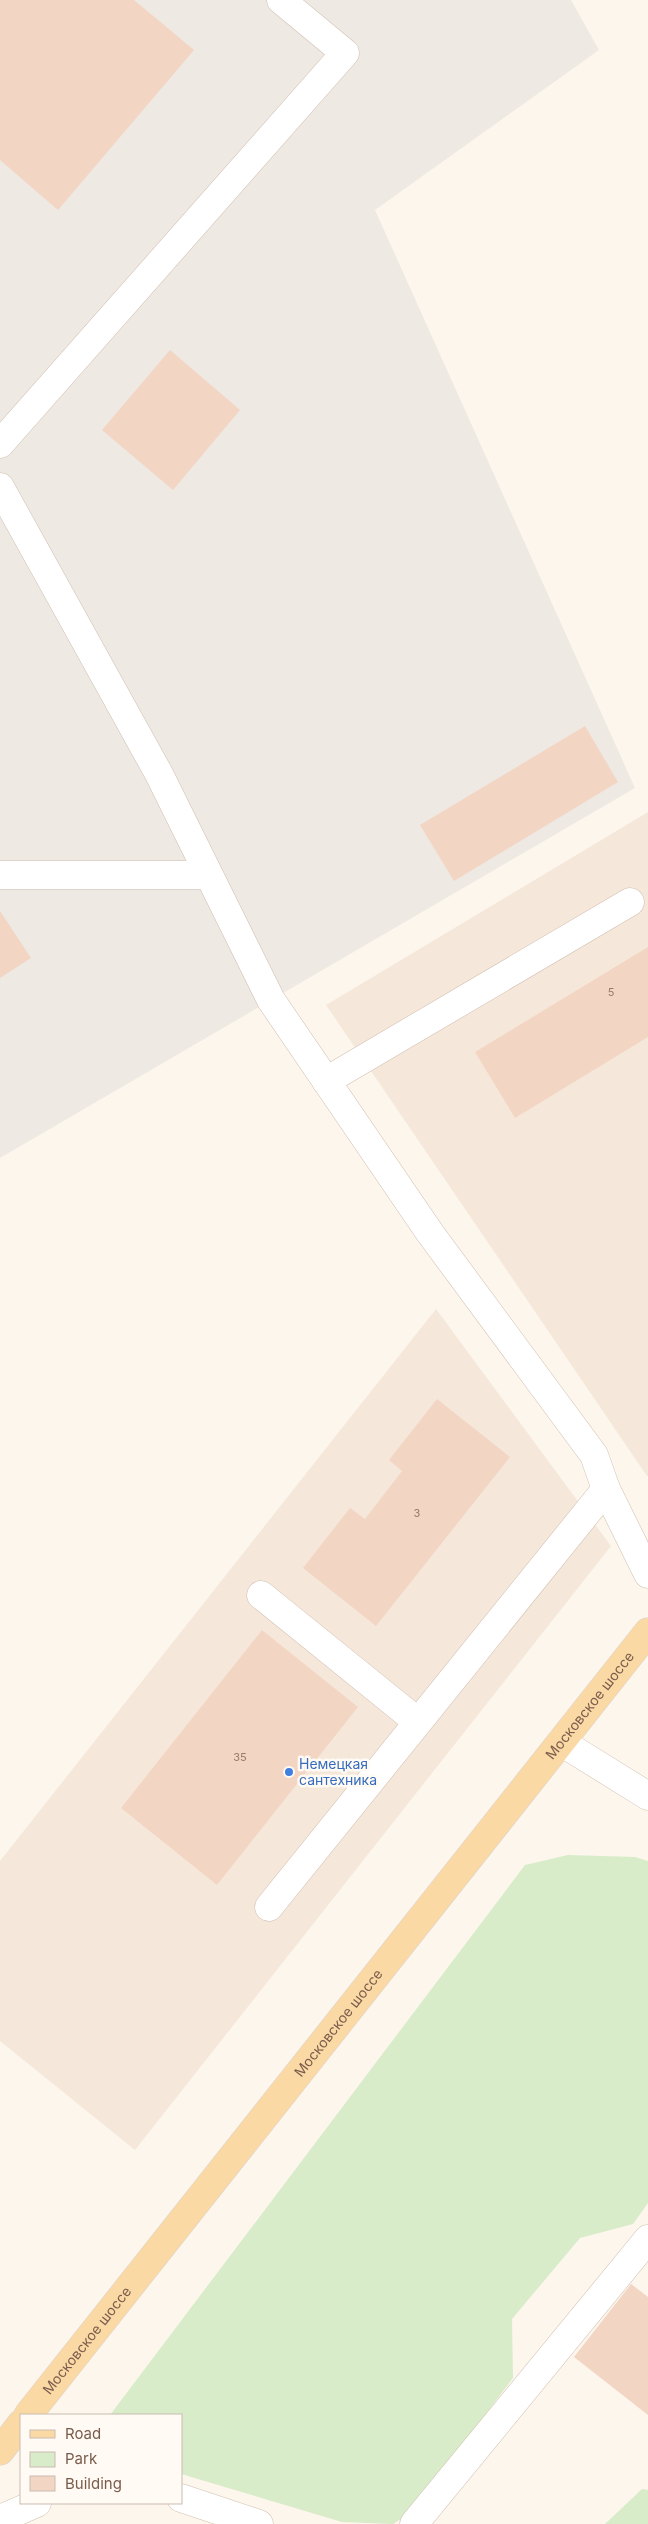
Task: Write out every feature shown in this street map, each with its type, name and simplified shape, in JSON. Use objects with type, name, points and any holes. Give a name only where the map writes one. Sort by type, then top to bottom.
[{"type":"main road","name":"Московское шоссе","points":[[29,2414],[648,1632]]},
{"type":"main road","points":[[0,2451],[20,2425]]},
{"type":"street","points":[[0,444],[345,53],[281,0]]},
{"type":"street","points":[[0,487],[158,774],[270,1000],[430,1233],[594,1455],[606,1489],[648,1574]]},
{"type":"street","points":[[0,875],[208,875]]},
{"type":"street","points":[[326,1081],[630,902]]},
{"type":"street","points":[[269,1907],[606,1489]]},
{"type":"street","points":[[261,1595],[418,1722]]},
{"type":"street","points":[[560,1742],[648,1796]]},
{"type":"street","points":[[414,2524],[648,2239]]},
{"type":"street","points":[[182,2498],[258,2524]]},
{"type":"street","points":[[0,2519],[35,2504]]},
{"type":"shaded area","points":[[0,0],[571,0],[599,50],[375,210],[635,788],[0,1158]]},
{"type":"shaded area","points":[[648,812],[648,1476],[647,1476],[326,1005]]},
{"type":"shaded area","points":[[436,1309],[611,1546],[135,2150],[0,2041],[0,1861]]},
{"type":"green space","points":[[568,1855],[635,1857],[648,1861],[648,2203],[633,2224],[580,2238],[512,2319],[513,2378],[416,2506],[407,2515],[393,2524],[342,2522],[182,2474],[182,2414],[111,2414],[525,1865]]},
{"type":"green space","points":[[642,2489],[648,2490],[648,2524],[605,2524]]},
{"type":"building","points":[[0,0],[134,0],[194,50],[58,210],[0,160]]},
{"type":"building","points":[[170,350],[240,410],[173,490],[102,430]]},
{"type":"building","points":[[585,726],[618,782],[454,881],[420,825]]},
{"type":"building","points":[[0,911],[31,958],[0,978]]},
{"type":"building","points":[[648,947],[648,1037],[515,1118],[475,1052]]},
{"type":"building","points":[[437,1399],[510,1457],[376,1626],[303,1568],[350,1508],[365,1519],[402,1471],[389,1460]]},
{"type":"building","points":[[262,1630],[358,1707],[217,1885],[121,1808]]},
{"type":"building","points":[[631,2284],[648,2297],[648,2415],[574,2357]]},
{"type":"place","name":"Немецкая сантехника","points":[[289,1772]]}]
